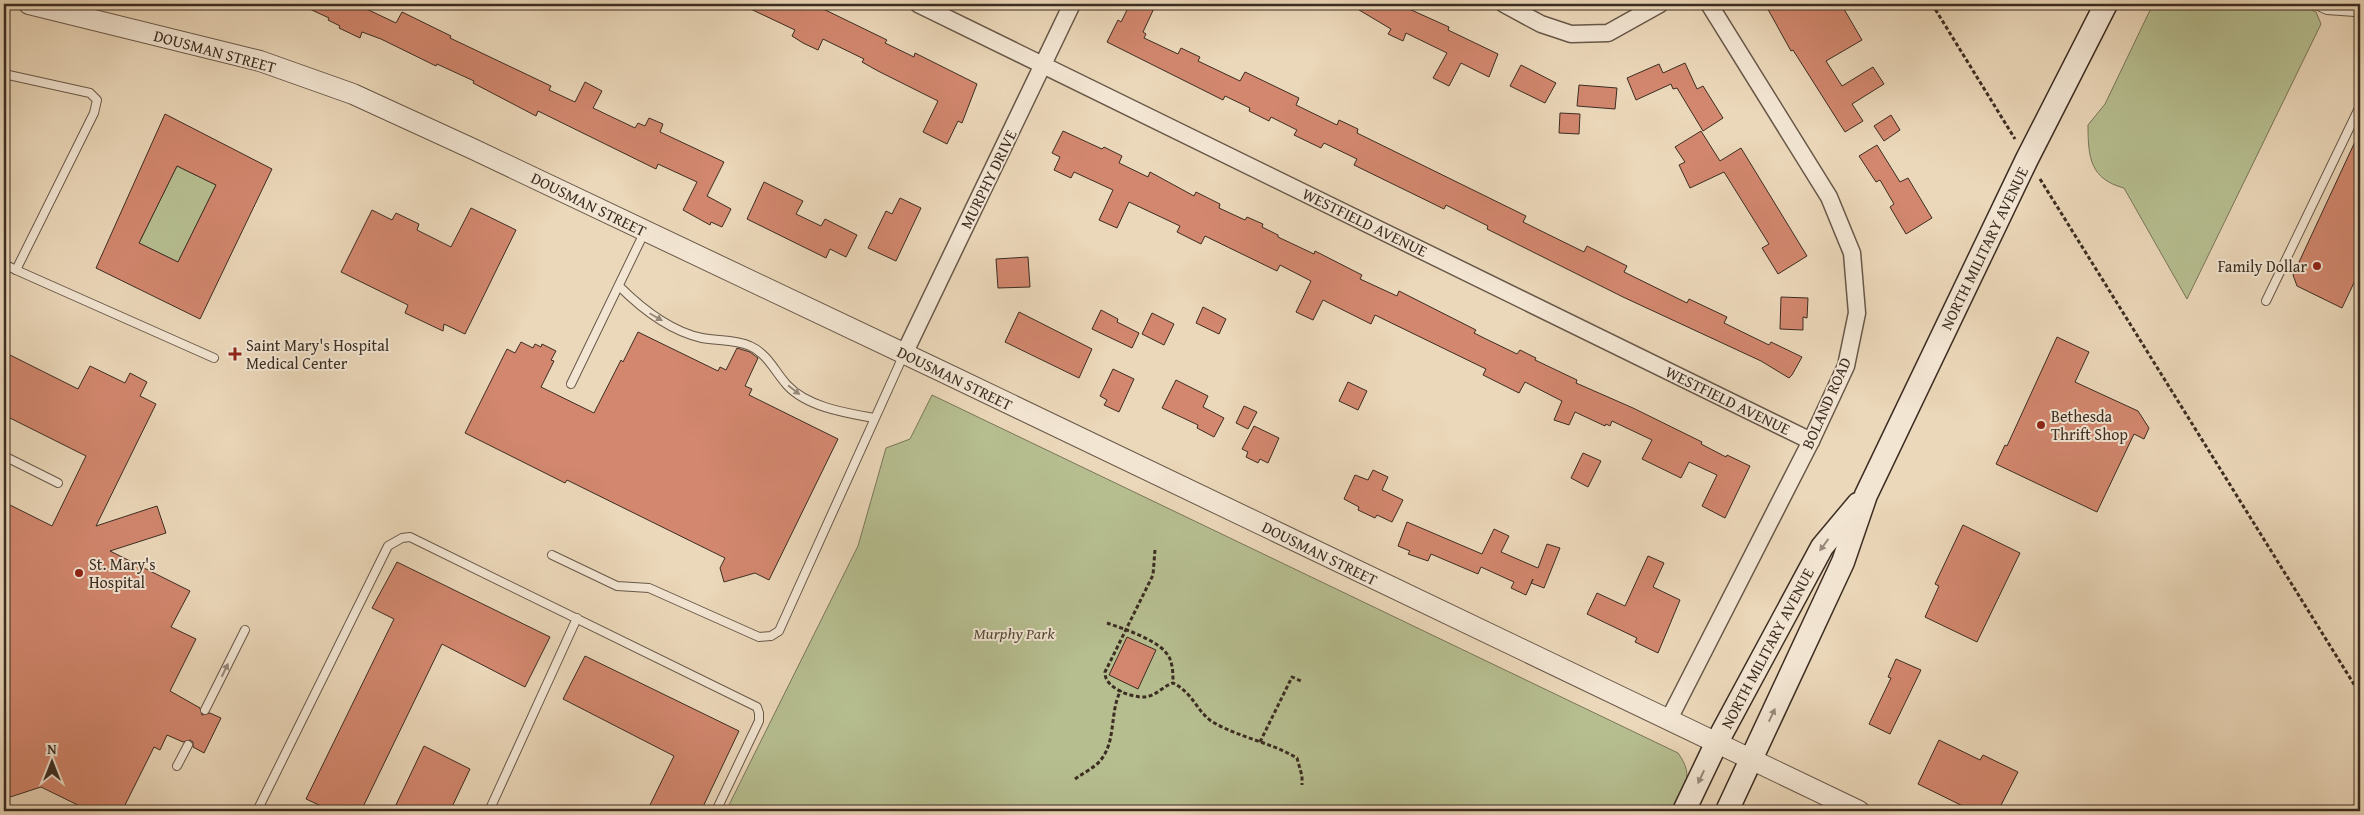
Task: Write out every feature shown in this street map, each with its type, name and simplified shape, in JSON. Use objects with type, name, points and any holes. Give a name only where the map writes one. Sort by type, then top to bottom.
[{"type":"main road","name":"NORTH MILITARY AVENUE","points":[[1727,811],[1843,562],[1866,495],[2027,158],[2106,4]]},
{"type":"main road","name":"NORTH MILITARY AVENUE","points":[[1684,811],[1717,742],[1822,546],[1866,495]]},
{"type":"street","name":"DOUSMAN STREET","points":[[30,4],[260,61],[353,94],[904,354],[1859,811]]},
{"type":"street","name":"WESTFIELD AVENUE","points":[[918,4],[1811,441]]},
{"type":"street","name":"MURPHY DRIVE","points":[[904,354],[1072,4]]},
{"type":"street","points":[[1504,4],[1541,24],[1571,34],[1608,32],[1660,4]]},
{"type":"street","name":"BOLAND ROAD","points":[[1669,720],[1811,441],[1846,366],[1857,313],[1852,253],[1829,197],[1708,4]]},
{"type":"lane","points":[[2314,4],[2327,10],[2357,13]]},
{"type":"lane","points":[[2346,4],[2357,13]]},
{"type":"lane","points":[[4,74],[90,93],[97,100],[94,113],[16,270]]},
{"type":"lane","points":[[2266,301],[2360,106]]},
{"type":"lane","points":[[570,384],[645,231]]},
{"type":"lane","points":[[4,264],[214,358]]},
{"type":"lane","points":[[619,286],[652,316],[694,336],[750,346],[763,355],[787,385],[799,395],[838,412],[874,418]]},
{"type":"lane","points":[[552,555],[617,586],[649,588],[759,637],[771,636],[778,631],[904,354]]},
{"type":"lane","points":[[4,456],[58,483]]},
{"type":"lane","points":[[259,810],[388,546],[402,538],[410,537],[757,707],[760,713],[759,721],[716,811]]},
{"type":"lane","points":[[489,811],[577,618]]},
{"type":"lane","points":[[205,710],[245,630]]},
{"type":"lane","points":[[177,766],[188,745]]},
{"type":"path","points":[[1932,4],[2006,124]]},
{"type":"path","points":[[2049,194],[2360,694]]},
{"type":"path","points":[[1154,550],[1153,575],[1105,672],[1105,677],[1109,684],[1130,695],[1145,697],[1155,694],[1173,683]]},
{"type":"path","points":[[1107,623],[1161,647],[1167,654],[1172,666],[1173,683]]},
{"type":"path","points":[[1260,742],[1292,677],[1301,681]]},
{"type":"path","points":[[1173,683],[1187,692],[1210,720],[1297,758],[1302,785]]},
{"type":"path","points":[[1075,779],[1100,762],[1105,754],[1110,742],[1115,702],[1121,690]]},
{"type":"green space","points":[[2153,4],[2299,4],[2316,12],[2321,24],[2187,299],[2124,188],[2104,179],[2098,173],[2090,157],[2088,125],[2105,104]]},
{"type":"green space","points":[[177,166],[216,185],[178,262],[139,243]]},
{"type":"green space","name":"Murphy Park","points":[[932,395],[1678,753],[1686,769],[1687,776],[1683,789],[1671,811],[726,811],[858,546],[886,448],[910,439]]},
{"type":"building","points":[[299,4],[356,4],[396,23],[402,12],[451,36],[450,38],[551,86],[549,90],[575,102],[585,82],[602,91],[593,108],[635,128],[638,123],[645,126],[649,118],[663,124],[660,132],[724,162],[707,196],[731,209],[722,227],[711,222],[710,225],[683,210],[697,182],[658,164],[656,169],[538,111],[536,116],[473,83],[474,81],[437,64],[436,66],[381,39],[362,32],[360,38],[339,28],[340,26],[328,20],[329,18]]},
{"type":"building","points":[[740,4],[813,4],[887,40],[885,43],[914,57],[915,53],[977,84],[962,123],[958,121],[947,144],[923,132],[938,101],[878,71],[862,62],[864,59],[823,39],[818,50],[803,43],[792,36],[795,30]]},
{"type":"building","points":[[1130,4],[1156,4],[1143,32],[1146,34],[1144,38],[1178,54],[1181,48],[1200,57],[1198,61],[1240,81],[1245,72],[1299,98],[1296,105],[1337,125],[1339,120],[1358,129],[1357,133],[1526,216],[1523,222],[1584,252],[1587,246],[1627,266],[1624,272],[1687,303],[1689,299],[1727,317],[1724,323],[1769,345],[1771,342],[1802,357],[1789,378],[1761,361],[1623,297],[1487,229],[1488,226],[1446,205],[1444,209],[1354,165],[1357,159],[1324,143],[1321,148],[1294,135],[1297,130],[1271,117],[1269,121],[1249,111],[1250,108],[1225,96],[1223,100],[1107,42],[1118,20],[1121,22]]},
{"type":"building","points":[[1349,4],[1398,4],[1449,27],[1448,30],[1498,54],[1489,77],[1461,63],[1449,86],[1433,78],[1447,53],[1406,33],[1403,41],[1388,34],[1391,29]]},
{"type":"building","points":[[1765,4],[1841,4],[1862,40],[1826,61],[1842,86],[1873,67],[1884,84],[1852,104],[1863,121],[1845,132],[1793,50],[1791,51]]},
{"type":"building","points":[[1685,63],[1697,89],[1703,86],[1723,118],[1703,131],[1677,88],[1673,89],[1671,84],[1636,100],[1627,78],[1659,64],[1663,73]]},
{"type":"building","points":[[1521,65],[1556,83],[1545,103],[1510,86]]},
{"type":"building","points":[[1579,85],[1617,88],[1615,109],[1577,106]]},
{"type":"building","points":[[1560,113],[1580,114],[1579,134],[1559,133]]},
{"type":"building","points":[[165,114],[272,169],[200,319],[96,268]],"holes":[[[177,166],[216,185],[178,262],[139,243]]]},
{"type":"building","points":[[1891,115],[1900,130],[1884,141],[1874,126]]},
{"type":"building","points":[[1063,131],[1122,156],[1119,163],[1148,177],[1150,172],[1194,196],[1196,192],[1220,204],[1219,208],[1245,220],[1247,217],[1263,224],[1262,227],[1278,235],[1278,237],[1314,254],[1315,251],[1362,275],[1360,279],[1397,296],[1399,291],[1476,330],[1474,333],[1486,339],[1517,354],[1520,350],[1536,358],[1535,360],[1577,380],[1576,383],[1633,408],[1702,442],[1701,444],[1726,457],[1727,455],[1750,466],[1725,518],[1702,506],[1717,475],[1689,462],[1681,478],[1642,459],[1652,440],[1612,421],[1610,426],[1606,424],[1605,426],[1575,412],[1569,425],[1554,420],[1562,401],[1525,382],[1519,393],[1483,375],[1486,369],[1375,315],[1371,324],[1323,300],[1313,320],[1296,312],[1311,281],[1280,265],[1277,271],[1205,236],[1201,244],[1177,232],[1180,226],[1129,202],[1117,228],[1099,220],[1113,190],[1074,172],[1071,178],[1054,170],[1060,157],[1052,153]]},
{"type":"building","points":[[1701,131],[1720,161],[1741,148],[1807,256],[1778,274],[1762,248],[1769,244],[1724,172],[1690,188],[1679,165],[1685,162],[1675,147]]},
{"type":"building","points":[[2360,131],[2360,270],[2342,308],[2297,286],[2293,275]]},
{"type":"building","points":[[1877,145],[1900,182],[1908,178],[1932,218],[1906,234],[1890,207],[1894,204],[1880,180],[1876,182],[1859,156]]},
{"type":"building","points":[[764,182],[803,201],[796,214],[821,226],[825,219],[857,235],[846,257],[830,249],[826,258],[747,219]]},
{"type":"building","points":[[900,198],[921,208],[896,261],[868,248],[886,211],[892,214]]},
{"type":"building","points":[[471,208],[516,230],[465,334],[444,324],[443,331],[405,313],[408,305],[341,272],[372,210],[392,220],[396,213],[419,224],[417,230],[451,247]]},
{"type":"building","points":[[1028,257],[1030,287],[998,288],[996,259]]},
{"type":"building","points":[[1781,297],[1808,298],[1807,318],[1803,317],[1803,330],[1780,329]]},
{"type":"building","points":[[1203,307],[1226,319],[1219,334],[1196,323]]},
{"type":"building","points":[[1101,310],[1118,319],[1117,322],[1139,333],[1132,348],[1092,329]]},
{"type":"building","points":[[1019,312],[1092,349],[1079,378],[1005,342]]},
{"type":"building","points":[[1152,313],[1174,324],[1164,345],[1142,334]]},
{"type":"building","points":[[638,332],[718,371],[720,367],[726,370],[737,348],[750,352],[758,358],[745,386],[752,389],[749,395],[838,439],[769,580],[755,573],[724,582],[720,568],[725,558],[567,480],[565,483],[465,433],[507,349],[515,353],[521,342],[533,348],[535,344],[541,347],[542,344],[556,351],[551,360],[554,361],[541,387],[594,413],[621,360],[623,362]]},
{"type":"building","points":[[2057,337],[2089,352],[2075,382],[2138,411],[2149,428],[2144,439],[2134,434],[2097,512],[1996,464],[2005,445],[2007,446]]},
{"type":"building","name":"St. Mary's Hospital","points":[[4,352],[78,389],[90,366],[125,383],[130,373],[147,382],[140,396],[156,404],[96,526],[157,506],[166,533],[110,551],[190,591],[171,627],[196,639],[170,691],[200,708],[202,715],[210,713],[221,718],[204,753],[193,747],[193,742],[190,740],[183,742],[167,735],[160,750],[154,747],[122,811],[90,811],[41,787],[4,799],[4,502],[52,526],[86,456],[4,415]]},
{"type":"building","points":[[1113,369],[1134,379],[1119,412],[1104,405],[1107,400],[1100,396]]},
{"type":"building","points":[[1176,380],[1208,396],[1203,407],[1224,418],[1214,437],[1197,428],[1198,425],[1162,408]]},
{"type":"building","points":[[1348,382],[1367,391],[1358,410],[1339,401]]},
{"type":"building","points":[[1244,406],[1257,412],[1248,429],[1236,423]]},
{"type":"building","points":[[1254,426],[1279,438],[1268,463],[1260,459],[1258,463],[1246,457],[1248,452],[1242,449]]},
{"type":"building","points":[[1583,453],[1601,461],[1588,487],[1571,478]]},
{"type":"building","points":[[1373,470],[1388,477],[1382,490],[1403,500],[1392,522],[1377,515],[1375,518],[1358,510],[1359,507],[1344,499],[1355,475],[1368,480]]},
{"type":"building","points":[[1407,522],[1482,554],[1494,529],[1509,536],[1501,552],[1538,568],[1547,544],[1560,548],[1544,588],[1531,583],[1526,595],[1511,588],[1514,582],[1481,567],[1478,574],[1431,554],[1428,561],[1408,554],[1410,551],[1398,546]]},
{"type":"building","points":[[1963,525],[2020,553],[1977,642],[1925,617],[1939,586],[1935,584]]},
{"type":"building","points":[[1648,556],[1664,563],[1653,587],[1680,600],[1658,653],[1635,642],[1637,638],[1587,614],[1597,593],[1625,606]]},
{"type":"building","points":[[397,562],[550,637],[525,687],[442,644],[361,811],[332,811],[306,799],[394,619],[372,608]]},
{"type":"building","points":[[1127,637],[1156,650],[1138,689],[1109,675]]},
{"type":"building","points":[[585,656],[739,731],[701,811],[647,811],[674,756],[563,699]]},
{"type":"building","points":[[1896,659],[1921,670],[1890,734],[1869,724],[1891,678],[1888,677]]},
{"type":"building","points":[[1939,740],[1980,760],[1983,755],[2018,772],[1998,811],[1973,811],[1918,784]]},
{"type":"building","points":[[424,746],[470,769],[450,811],[393,811]]},
{"type":"place","name":"Family Dollar","points":[[2317,266]]},
{"type":"place","name":"Saint Mary's Hospital Medical Center","points":[[235,354]]},
{"type":"place","name":"Bethesda Thrift Shop","points":[[2041,425]]},
{"type":"place","name":"St. Mary's Hospital","points":[[79,573]]}]
